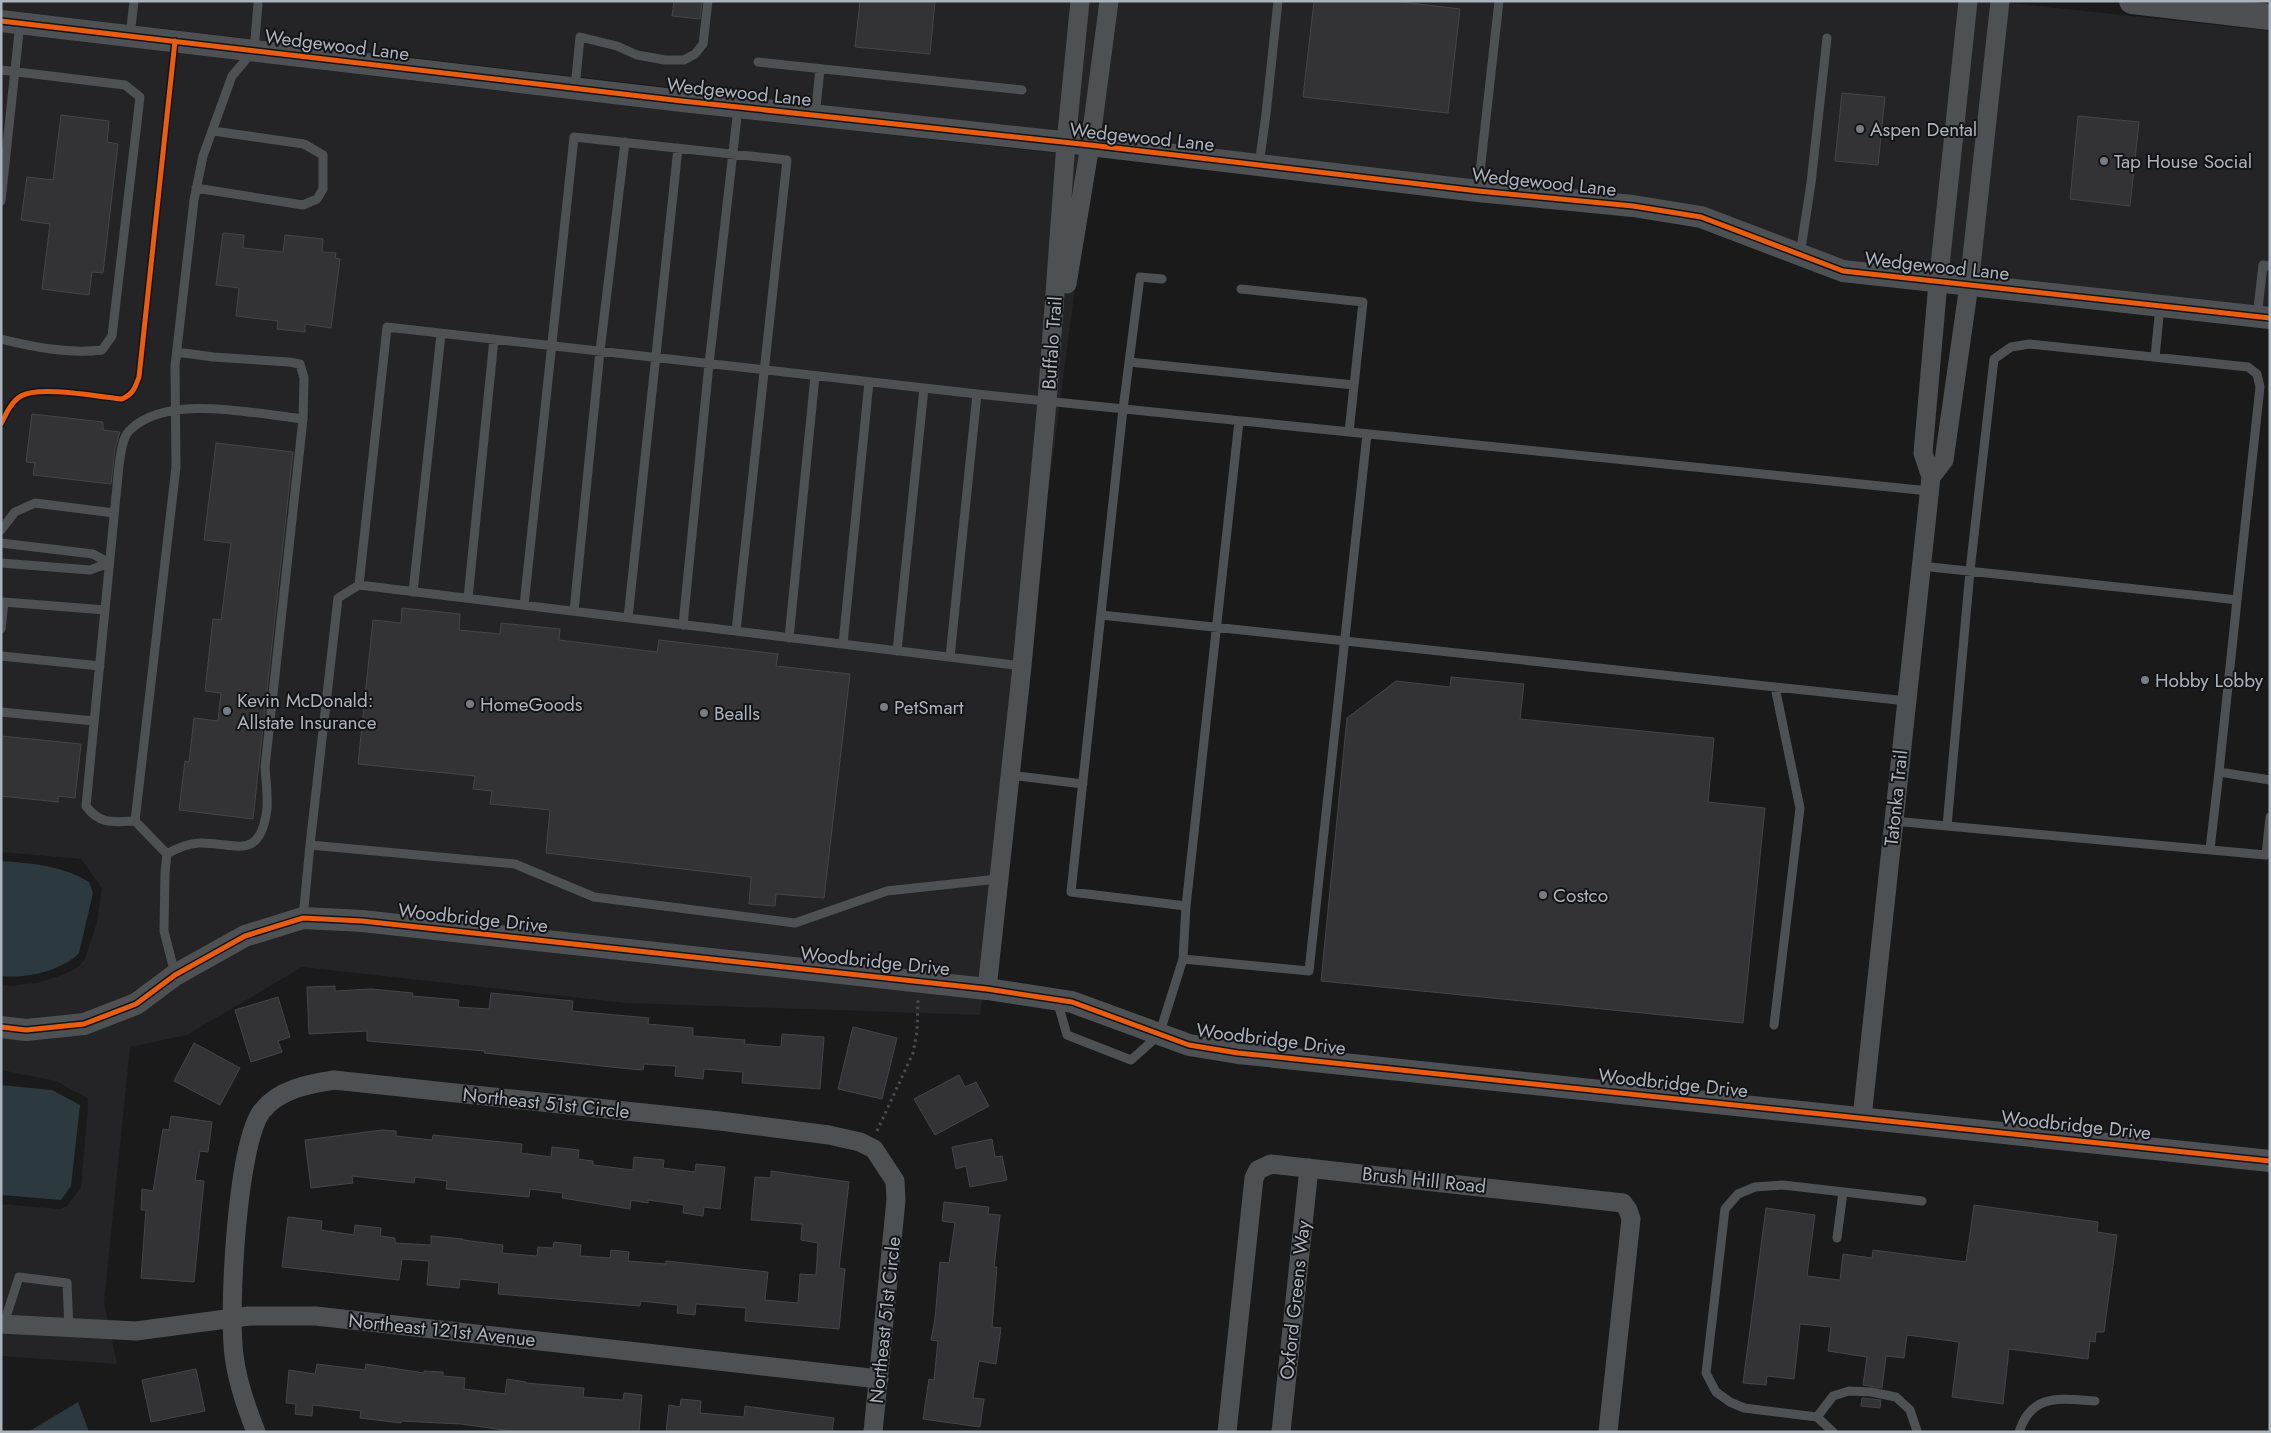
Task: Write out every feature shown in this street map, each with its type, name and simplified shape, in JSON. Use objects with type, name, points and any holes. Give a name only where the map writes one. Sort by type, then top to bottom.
[{"type":"main road","points":[[2132,1],[2270,17]]},
{"type":"street","name":"Buffalo Trail","points":[[1047,402],[1066,143],[1080,1]]},
{"type":"street","name":"Buffalo Trail","points":[[1047,402],[1090,145],[1109,1]]},
{"type":"street","points":[[1930,484],[1923,454],[1968,1]]},
{"type":"street","points":[[1930,484],[1944,460],[1969,285],[2000,1]]},
{"type":"street","name":"Wedgewood Lane","points":[[11,22],[815,116],[1090,145],[1478,191],[1633,206],[1701,218],[1843,271],[2263,318]]},
{"type":"street","points":[[987,989],[1022,666],[1047,402]]},
{"type":"street","name":"Tatonka Trail","points":[[1862,1118],[1930,484]]},
{"type":"street","name":"Woodbridge Drive","points":[[1,1027],[26,1030],[84,1024],[136,1004],[175,975],[246,936],[303,918],[372,922],[987,989],[1072,1002],[1189,1045],[1238,1053],[2270,1161]]},
{"type":"street","name":"Northeast 51st Circle","points":[[256,1432],[240,1390],[234,1355],[232,1317],[237,1221],[249,1139],[262,1111],[279,1096],[305,1085],[334,1080],[720,1121],[829,1135],[860,1142],[874,1149],[895,1181],[893,1235],[873,1432]]},
{"type":"street","name":"Brush Hill Road","points":[[1227,1432],[1254,1178],[1258,1170],[1269,1164],[1623,1203],[1631,1219],[1608,1432]]},
{"type":"street","name":"Oxford Greens Way","points":[[1281,1432],[1309,1168]]},
{"type":"street","name":"Northeast 121st Avenue","points":[[2,1323],[69,1329],[136,1331],[232,1317],[316,1316],[879,1379]]},
{"type":"lane","points":[[130,36],[134,1]]},
{"type":"lane","points":[[575,88],[580,37],[617,46],[637,55],[665,60],[684,60],[695,54],[703,44],[708,1]]},
{"type":"lane","points":[[1259,166],[1278,1]]},
{"type":"lane","points":[[1478,191],[1499,1]]},
{"type":"lane","points":[[135,821],[176,467],[175,366],[196,188],[203,156],[232,76],[254,50],[258,4]]},
{"type":"lane","points":[[1,201],[15,70],[11,22]]},
{"type":"lane","points":[[1800,255],[1811,183],[1827,38]]},
{"type":"lane","points":[[758,62],[1022,90]]},
{"type":"lane","points":[[815,116],[820,69]]},
{"type":"lane","points":[[1,70],[15,70],[125,85],[140,97],[112,336],[102,350],[82,352],[28,346],[1,339]]},
{"type":"lane","points":[[682,625],[738,107]]},
{"type":"lane","points":[[196,188],[303,204],[317,199],[323,189],[323,155],[304,144],[212,131]]},
{"type":"lane","points":[[524,605],[550,346],[574,137],[787,160],[736,631]]},
{"type":"lane","points":[[574,611],[600,352],[625,142]]},
{"type":"lane","points":[[628,618],[678,148]]},
{"type":"lane","points":[[2263,318],[2263,265],[2270,266]]},
{"type":"lane","points":[[1162,279],[1140,277],[1122,409],[1071,892],[1186,906]]},
{"type":"lane","points":[[1241,289],[1364,302],[1349,432]]},
{"type":"lane","points":[[2155,357],[2160,306]]},
{"type":"lane","points":[[360,586],[387,327],[1047,402],[1367,434],[1930,484]]},
{"type":"lane","points":[[413,592],[441,334]]},
{"type":"lane","points":[[468,598],[494,339]]},
{"type":"lane","points":[[1947,826],[1970,571],[1994,359],[2011,347],[2030,344],[2248,367],[2257,374],[2260,387],[2210,849]]},
{"type":"lane","points":[[167,854],[180,846],[199,843],[244,848],[257,840],[264,826],[267,808],[265,767],[303,419],[304,378],[300,364],[177,352]]},
{"type":"lane","points":[[1129,362],[1354,385]]},
{"type":"lane","points":[[789,638],[815,376]]},
{"type":"lane","points":[[843,644],[869,382]]},
{"type":"lane","points":[[897,650],[924,388]]},
{"type":"lane","points":[[950,657],[977,394]]},
{"type":"lane","points":[[167,854],[135,821],[110,822],[94,817],[86,806],[118,465],[122,445],[129,430],[155,413],[176,409],[198,408],[303,419]]},
{"type":"lane","points":[[1057,1000],[1067,1035],[1131,1060],[1159,1035],[1183,959],[1186,906],[1238,421]]},
{"type":"lane","points":[[1183,959],[1310,971],[1367,434]]},
{"type":"lane","points":[[1,530],[15,512],[36,503],[114,513]]},
{"type":"lane","points":[[1,543],[93,554],[109,562]]},
{"type":"lane","points":[[1,563],[90,570],[109,562]]},
{"type":"lane","points":[[1921,566],[2237,600]]},
{"type":"lane","points":[[303,918],[338,598],[360,586],[1022,666]]},
{"type":"lane","points":[[1,629],[4,602],[105,610]]},
{"type":"lane","points":[[1101,615],[1907,702]]},
{"type":"lane","points":[[1,656],[100,666]]},
{"type":"lane","points":[[1774,1025],[1800,808],[1775,687]]},
{"type":"lane","points":[[1,712],[94,720]]},
{"type":"lane","points":[[2219,772],[2270,780]]},
{"type":"lane","points":[[1010,775],[1082,784]]},
{"type":"lane","points":[[1894,821],[2266,855],[2270,817]]},
{"type":"lane","points":[[310,845],[514,864],[594,897],[795,923],[887,891],[998,880]]},
{"type":"lane","points":[[167,854],[164,931],[175,975]]},
{"type":"lane","points":[[1833,1432],[1817,1417],[1744,1408],[1716,1392],[1706,1373],[1725,1208],[1738,1194],[1755,1187],[1783,1185],[1922,1201]]},
{"type":"lane","points":[[1837,1238],[1843,1192]]},
{"type":"lane","points":[[2,1323],[19,1277],[67,1282],[69,1329]]},
{"type":"lane","points":[[1817,1417],[1833,1396],[1849,1391],[1871,1392],[1896,1397],[1910,1410],[1919,1432]]},
{"type":"lane","points":[[2019,1432],[2022,1423],[2034,1407],[2043,1401],[2057,1398],[2095,1402]]},
{"type":"path","points":[[870,1147],[913,1054],[917,1032],[919,981]]},
{"type":"shaded area","points":[[1,1],[1992,1],[2270,31],[2270,308],[1845,260],[1704,207],[1,10]]},
{"type":"shaded area","points":[[1,32],[681,112],[1092,157],[985,978],[304,907],[132,994],[82,1013],[27,1019],[1,1017],[1,985],[12,986],[41,982],[65,974],[78,967],[85,959],[97,922],[102,888],[81,859],[1,852]]},
{"type":"shaded area","points":[[1,861],[35,864],[58,869],[89,882],[93,893],[79,953],[63,965],[32,975],[1,976]]},
{"type":"shaded area","points":[[304,929],[361,932],[982,999],[980,1015],[626,1003],[302,967],[187,1035],[130,1047],[104,1302],[117,1364],[1,1356],[1,1204],[60,1209],[67,1206],[81,1187],[88,1106],[87,1098],[56,1081],[1,1070],[1,1038],[180,984],[248,947]]},
{"type":"shaded area","points":[[1,1085],[52,1090],[80,1105],[71,1186],[61,1200],[1,1195]]},
{"type":"shaded area","points":[[78,1402],[89,1432],[28,1432]]},
{"type":"building","points":[[674,1],[702,1],[700,19],[672,16]]},
{"type":"building","points":[[860,1],[935,1],[930,54],[855,47]]},
{"type":"building","points":[[1314,1],[1393,1],[1460,9],[1448,113],[1303,97]]},
{"type":"building","name":"Aspen Dental","points":[[1842,93],[1885,97],[1878,165],[1835,161]]},
{"type":"building","points":[[61,115],[109,121],[107,142],[118,144],[103,273],[92,272],[89,295],[42,289],[50,224],[21,220],[27,177],[53,180]]},
{"type":"building","name":"Tap House Social","points":[[2078,116],[2139,122],[2130,206],[2070,199]]},
{"type":"building","points":[[223,233],[244,235],[243,248],[283,252],[285,235],[323,239],[322,252],[336,253],[335,258],[340,259],[331,328],[305,324],[305,332],[277,329],[278,321],[236,316],[239,288],[216,285]]},
{"type":"building","points":[[32,414],[103,422],[103,430],[120,432],[115,449],[111,484],[33,475],[35,463],[26,462]]},
{"type":"building","points":[[216,443],[293,452],[253,819],[179,810],[185,761],[189,762],[194,718],[218,721],[221,693],[205,691],[213,619],[221,620],[231,543],[204,540]]},
{"type":"building","points":[[402,608],[460,614],[459,630],[500,634],[501,623],[560,629],[559,640],[657,652],[659,640],[778,654],[776,666],[850,674],[824,898],[776,894],[775,906],[749,904],[751,877],[546,853],[550,810],[490,804],[492,791],[473,789],[475,776],[358,764],[373,620],[401,623]]},
{"type":"building","name":"Costco","points":[[1451,677],[1524,684],[1520,719],[1714,738],[1708,802],[1765,808],[1743,1023],[1321,981],[1347,718],[1396,681],[1450,687]]},
{"type":"building","points":[[1,736],[81,744],[75,798],[58,796],[58,802],[1,796]]},
{"type":"building","points":[[335,986],[335,991],[371,989],[413,993],[412,996],[459,1000],[458,1007],[489,1009],[491,993],[573,1001],[572,1011],[649,1018],[648,1024],[693,1028],[693,1036],[745,1040],[744,1044],[781,1047],[782,1034],[824,1037],[820,1089],[742,1083],[743,1072],[704,1069],[703,1079],[675,1076],[676,1066],[644,1064],[643,1070],[484,1053],[485,1051],[367,1041],[367,1031],[309,1034],[307,987]]},
{"type":"building","points":[[278,997],[290,1037],[278,1041],[282,1052],[251,1062],[235,1010]]},
{"type":"building","points":[[853,1027],[897,1038],[882,1099],[838,1089]]},
{"type":"building","points":[[194,1043],[240,1068],[220,1105],[174,1081]]},
{"type":"building","points":[[959,1075],[965,1087],[976,1082],[989,1106],[935,1135],[914,1099]]},
{"type":"building","points":[[171,1116],[212,1122],[208,1152],[200,1151],[195,1180],[204,1181],[194,1282],[141,1278],[146,1210],[141,1210],[142,1189],[153,1191],[163,1129],[169,1130]]},
{"type":"building","points":[[382,1130],[396,1131],[396,1136],[432,1140],[433,1135],[522,1144],[521,1153],[551,1157],[552,1147],[579,1150],[578,1159],[593,1161],[593,1165],[633,1170],[634,1157],[664,1160],[663,1168],[695,1172],[696,1164],[725,1167],[720,1209],[704,1207],[703,1216],[683,1213],[684,1205],[648,1200],[648,1203],[631,1200],[630,1209],[562,1198],[563,1193],[530,1189],[529,1197],[446,1189],[447,1181],[415,1177],[414,1183],[352,1176],[353,1183],[311,1188],[305,1140]]},
{"type":"building","points":[[992,1139],[995,1157],[1002,1156],[1007,1180],[970,1187],[966,1166],[956,1169],[952,1147]]},
{"type":"building","points":[[771,1171],[849,1182],[839,1268],[845,1269],[839,1329],[745,1321],[746,1308],[696,1304],[695,1315],[677,1313],[678,1305],[641,1301],[640,1306],[498,1294],[499,1283],[460,1279],[459,1288],[427,1285],[429,1261],[402,1259],[399,1280],[282,1267],[288,1217],[322,1221],[321,1230],[354,1235],[355,1225],[381,1228],[380,1236],[395,1238],[395,1243],[431,1245],[431,1236],[503,1245],[502,1253],[537,1256],[538,1247],[553,1248],[554,1242],[581,1245],[580,1256],[610,1258],[611,1250],[629,1252],[628,1261],[666,1264],[666,1261],[768,1272],[765,1300],[798,1303],[800,1274],[816,1275],[818,1243],[801,1240],[802,1224],[751,1220],[755,1177],[771,1178]]},
{"type":"building","points":[[944,1202],[989,1207],[988,1214],[1000,1215],[994,1267],[997,1267],[992,1327],[1001,1328],[996,1364],[979,1361],[973,1398],[984,1399],[980,1427],[923,1419],[929,1379],[934,1380],[938,1341],[931,1340],[935,1319],[940,1262],[949,1263],[955,1223],[942,1221]]},
{"type":"building","points":[[1974,1205],[2098,1222],[2097,1232],[2117,1235],[2104,1332],[2096,1332],[2095,1342],[2090,1341],[2088,1359],[2009,1349],[2003,1404],[1952,1397],[1959,1342],[1907,1335],[1904,1358],[1886,1356],[1882,1388],[1863,1385],[1867,1357],[1828,1351],[1831,1327],[1800,1324],[1794,1379],[1767,1376],[1766,1385],[1743,1383],[1766,1208],[1815,1215],[1807,1276],[1840,1280],[1843,1254],[1872,1258],[1873,1250],[1966,1262]]},
{"type":"building","points":[[317,1364],[365,1370],[366,1364],[424,1373],[424,1371],[443,1372],[443,1376],[465,1378],[464,1389],[505,1394],[507,1379],[526,1383],[584,1388],[583,1397],[623,1400],[624,1393],[642,1395],[639,1432],[518,1432],[461,1424],[401,1421],[401,1423],[360,1418],[361,1411],[313,1405],[312,1416],[295,1414],[296,1404],[286,1403],[289,1370],[315,1374]]},
{"type":"building","points":[[196,1369],[205,1411],[151,1422],[142,1380]]},
{"type":"building","points":[[1862,1398],[1881,1400],[1880,1408],[1861,1406]]},
{"type":"building","points":[[681,1399],[701,1401],[700,1413],[744,1417],[745,1406],[834,1418],[832,1432],[666,1432],[669,1405],[680,1407]]},
{"type":"cycle path","points":[[1,21],[682,101],[1090,145],[1478,191],[1633,206],[1701,217],[1843,271],[2270,318]]},
{"type":"cycle path","points":[[1,424],[14,402],[21,396],[30,393],[55,392],[122,399],[131,393],[136,384],[139,377],[175,41]]},
{"type":"cycle path","points":[[1,1027],[26,1030],[84,1024],[136,1004],[175,975],[245,936],[303,918],[362,921],[987,989],[1072,1002],[1189,1045],[1238,1053],[2270,1161]]},
{"type":"place","name":"Aspen Dental","points":[[1860,129]]},
{"type":"place","name":"Tap House Social","points":[[2104,161]]},
{"type":"place","name":"Hobby Lobby","points":[[2145,680]]},
{"type":"place","name":"HomeGoods","points":[[470,704]]},
{"type":"place","name":"PetSmart","points":[[884,707]]},
{"type":"place","name":"Kevin McDonald: Allstate Insurance","points":[[227,711]]},
{"type":"place","name":"Bealls","points":[[704,713]]},
{"type":"place","name":"Costco","points":[[1543,895]]}]
